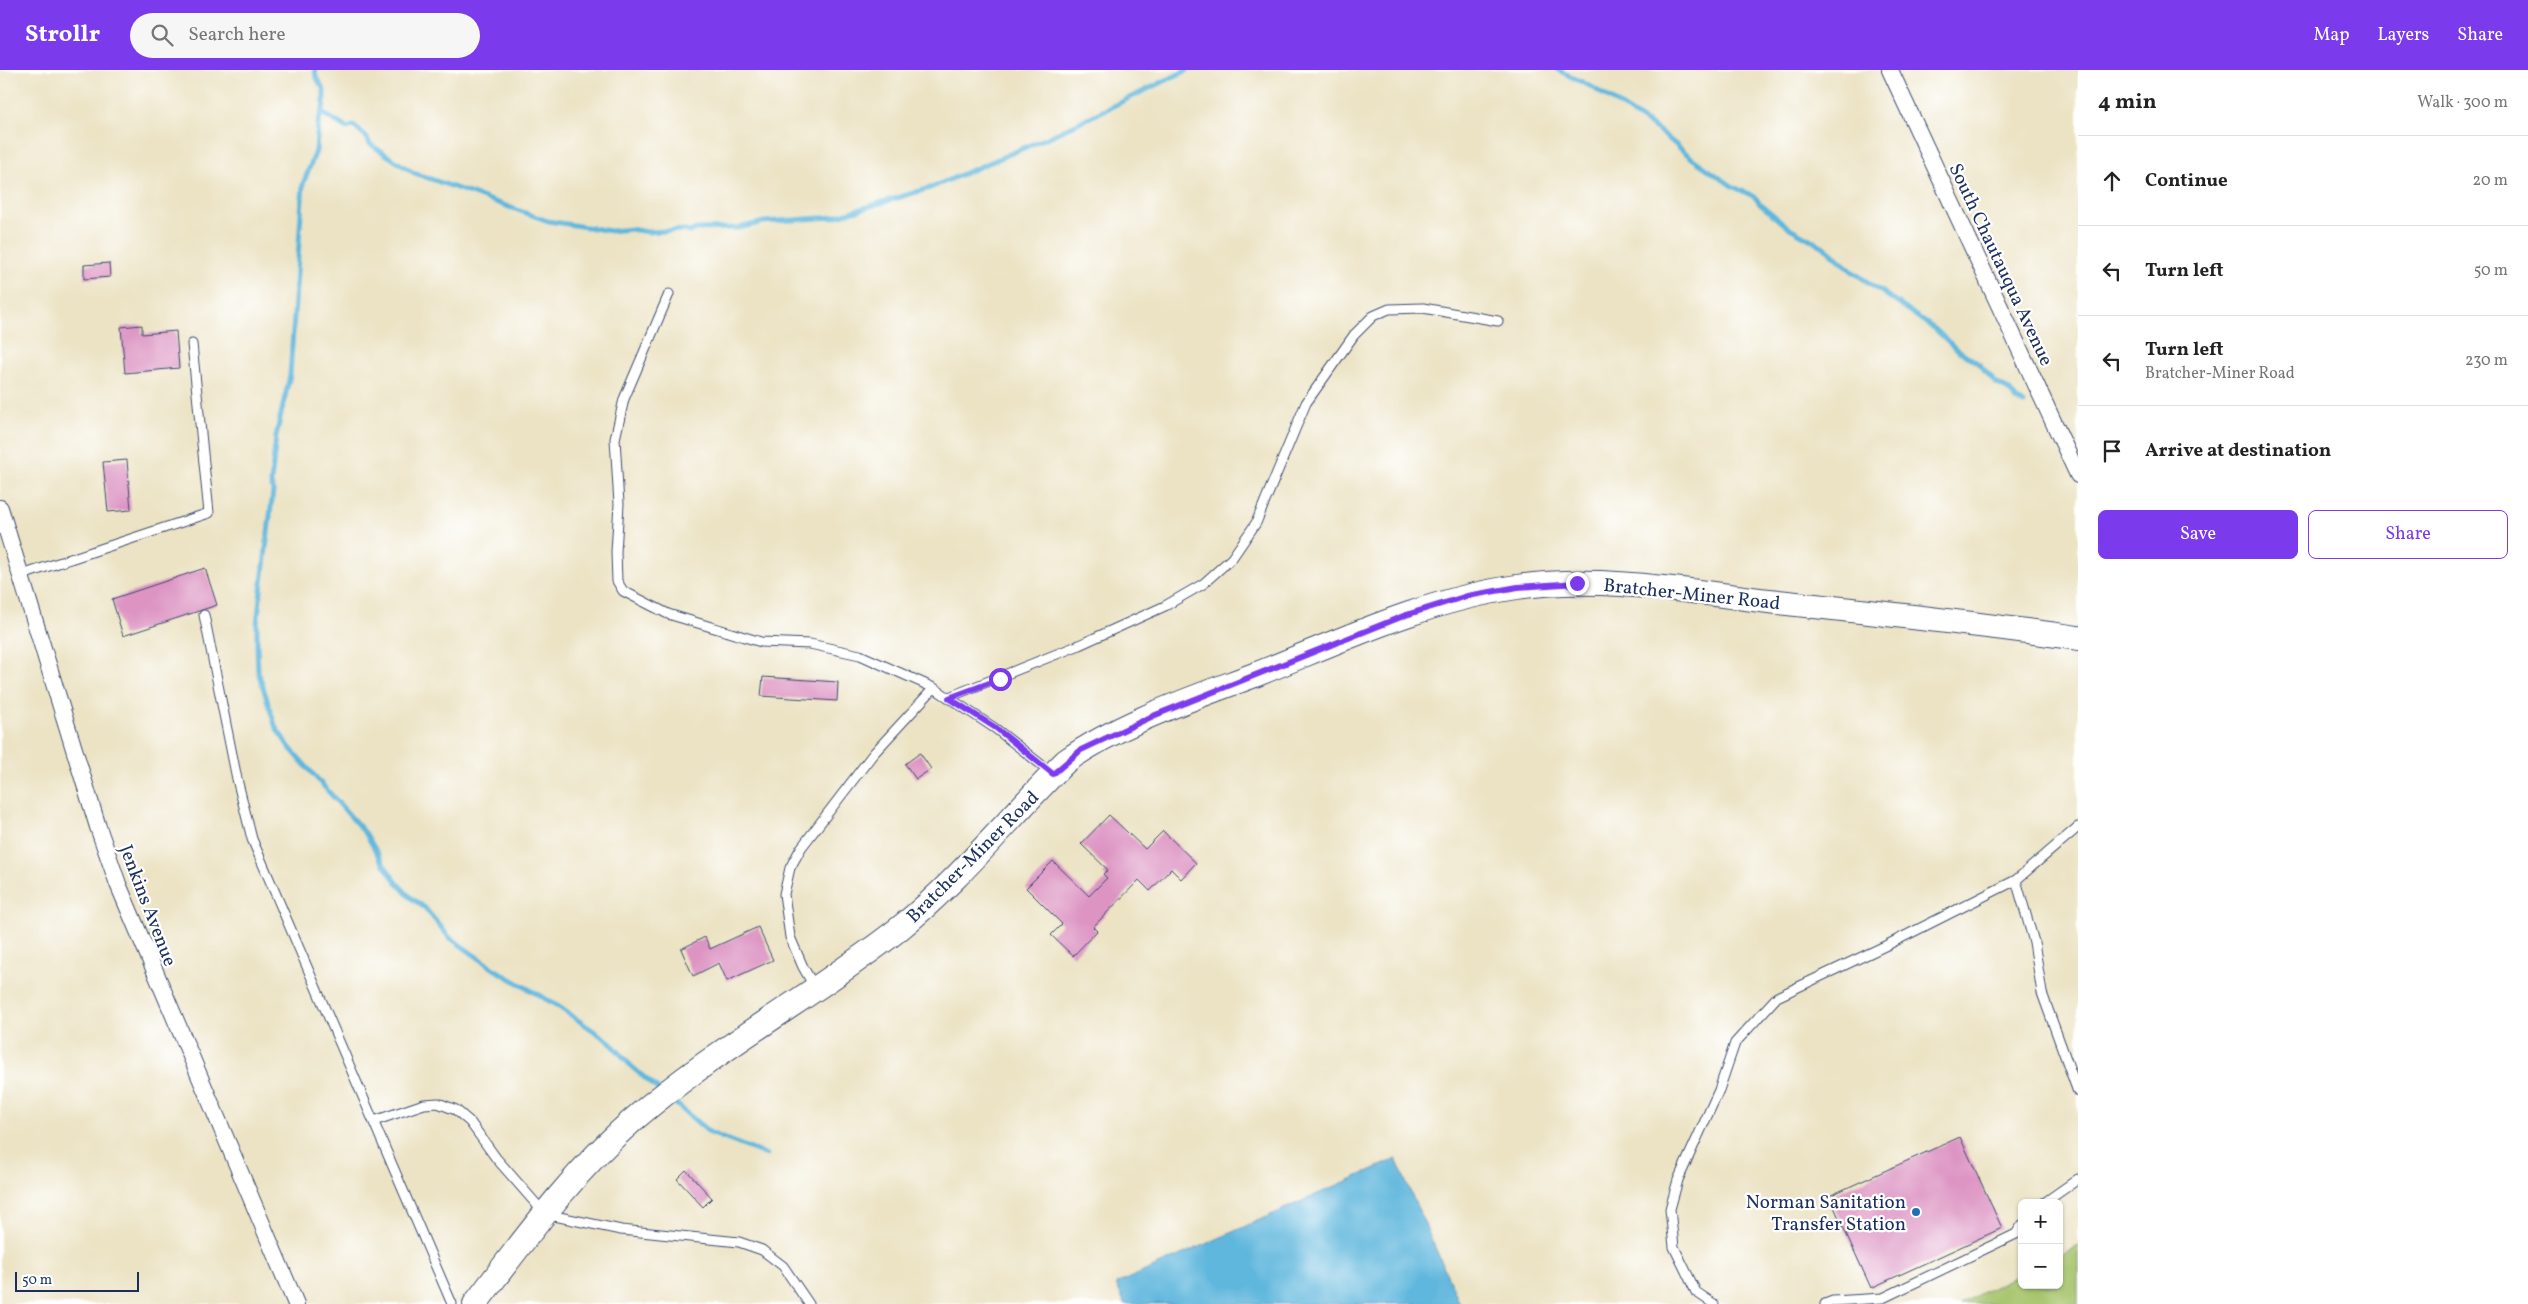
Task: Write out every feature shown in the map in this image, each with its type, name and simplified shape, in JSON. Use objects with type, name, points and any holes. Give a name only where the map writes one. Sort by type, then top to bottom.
[{"type":"street","name":"South Chautauqua Avenue","points":[[1890,70],[2078,475]]},
{"type":"street","name":"Jenkins Avenue","points":[[0,508],[98,827],[118,884],[296,1304]]},
{"type":"street","name":"Bratcher-Miner Road","points":[[475,1304],[545,1214],[604,1146],[658,1099],[882,942],[922,909],[974,859],[1053,774],[1081,750],[1153,716],[1435,605],[1467,596],[1518,587],[1577,583],[1649,587],[2078,638]]},
{"type":"lane","points":[[668,294],[624,400],[615,440],[619,504],[616,552],[617,581],[623,590],[668,614],[761,642],[810,644],[860,656],[934,688],[996,728],[1053,774]]},
{"type":"lane","points":[[949,698],[1051,657],[1165,606],[1203,584],[1218,571],[1232,558],[1256,523],[1306,403],[1354,334],[1374,316],[1389,309],[1423,308],[1498,321]]},
{"type":"lane","points":[[22,575],[208,513],[192,344]]},
{"type":"lane","points":[[204,615],[237,779],[252,839],[452,1304]]},
{"type":"lane","points":[[815,989],[790,937],[784,894],[790,868],[802,848],[873,754],[934,688]]},
{"type":"lane","points":[[1714,1304],[1696,1292],[1674,1247],[1670,1209],[1678,1180],[1719,1090],[1735,1043],[1777,997],[1886,946],[2016,880],[2078,827]]},
{"type":"lane","points":[[2016,880],[2034,942],[2042,993],[2078,1092]]},
{"type":"lane","points":[[374,1121],[424,1104],[438,1103],[456,1110],[470,1122],[496,1158],[545,1214],[621,1230],[739,1242],[762,1250],[783,1266],[809,1304]]},
{"type":"lane","points":[[2050,1199],[2078,1179]]},
{"type":"lane","points":[[1825,1304],[1833,1301],[1883,1298],[2016,1234],[2018,1231]]},
{"type":"green space","points":[[2078,1246],[2078,1304],[1959,1304],[2018,1275],[2018,1289],[2063,1289],[2063,1253]]},
{"type":"water","points":[[1396,1159],[1460,1304],[1125,1304],[1116,1284]]},
{"type":"building","points":[[109,263],[110,277],[84,279],[84,265]]},
{"type":"building","points":[[142,325],[142,334],[176,331],[179,368],[125,373],[121,327]]},
{"type":"building","points":[[127,460],[131,510],[108,512],[103,462]]},
{"type":"building","points":[[205,568],[217,605],[123,636],[112,599]]},
{"type":"building","points":[[763,677],[838,682],[837,701],[761,696]]},
{"type":"building","points":[[920,753],[931,769],[916,779],[905,764]]},
{"type":"building","points":[[1109,815],[1145,849],[1163,831],[1196,863],[1181,879],[1171,869],[1150,891],[1139,880],[1093,927],[1097,931],[1073,956],[1051,935],[1062,924],[1026,888],[1053,861],[1089,896],[1107,878],[1103,874],[1108,870],[1081,844]]},
{"type":"building","points":[[758,927],[773,960],[727,981],[719,963],[693,976],[681,949],[705,937],[710,949]]},
{"type":"building","name":"Norman Sanitation Transfer Station","points":[[1960,1137],[2002,1228],[1871,1288],[1829,1196]]},
{"type":"building","points":[[686,1170],[712,1198],[703,1207],[677,1179]]},
{"type":"waterway","points":[[315,70],[316,77],[324,90],[324,105],[318,123],[316,151],[303,184],[290,375],[276,436],[271,483],[273,491],[257,624],[258,671],[276,728],[290,748],[366,834],[384,865],[398,884],[410,897],[425,908],[449,937],[494,969],[556,1005],[610,1042],[632,1067],[659,1090]]},
{"type":"waterway","points":[[322,113],[347,128],[353,126],[365,135],[370,144],[414,173],[548,221],[611,231],[630,229],[648,232],[684,230],[689,232],[696,229],[738,228],[764,222],[834,217],[930,188],[1047,138],[1187,70]]},
{"type":"waterway","points":[[1558,70],[1592,87],[1658,130],[1693,159],[1732,186],[1755,197],[1760,204],[1788,227],[1826,248],[1852,271],[1936,330],[1954,347],[1979,364],[1996,383],[2009,390],[2017,400],[2024,403]]},
{"type":"waterway","points":[[669,1098],[710,1133],[767,1155]]},
{"type":"place","name":"Norman Sanitation Transfer Station","points":[[1916,1212]]},
{"type":"route","points":[[1000,679],[949,698],[996,728],[1053,774],[1081,750],[1153,716],[1406,615],[1467,596],[1518,587],[1577,583]]}]
